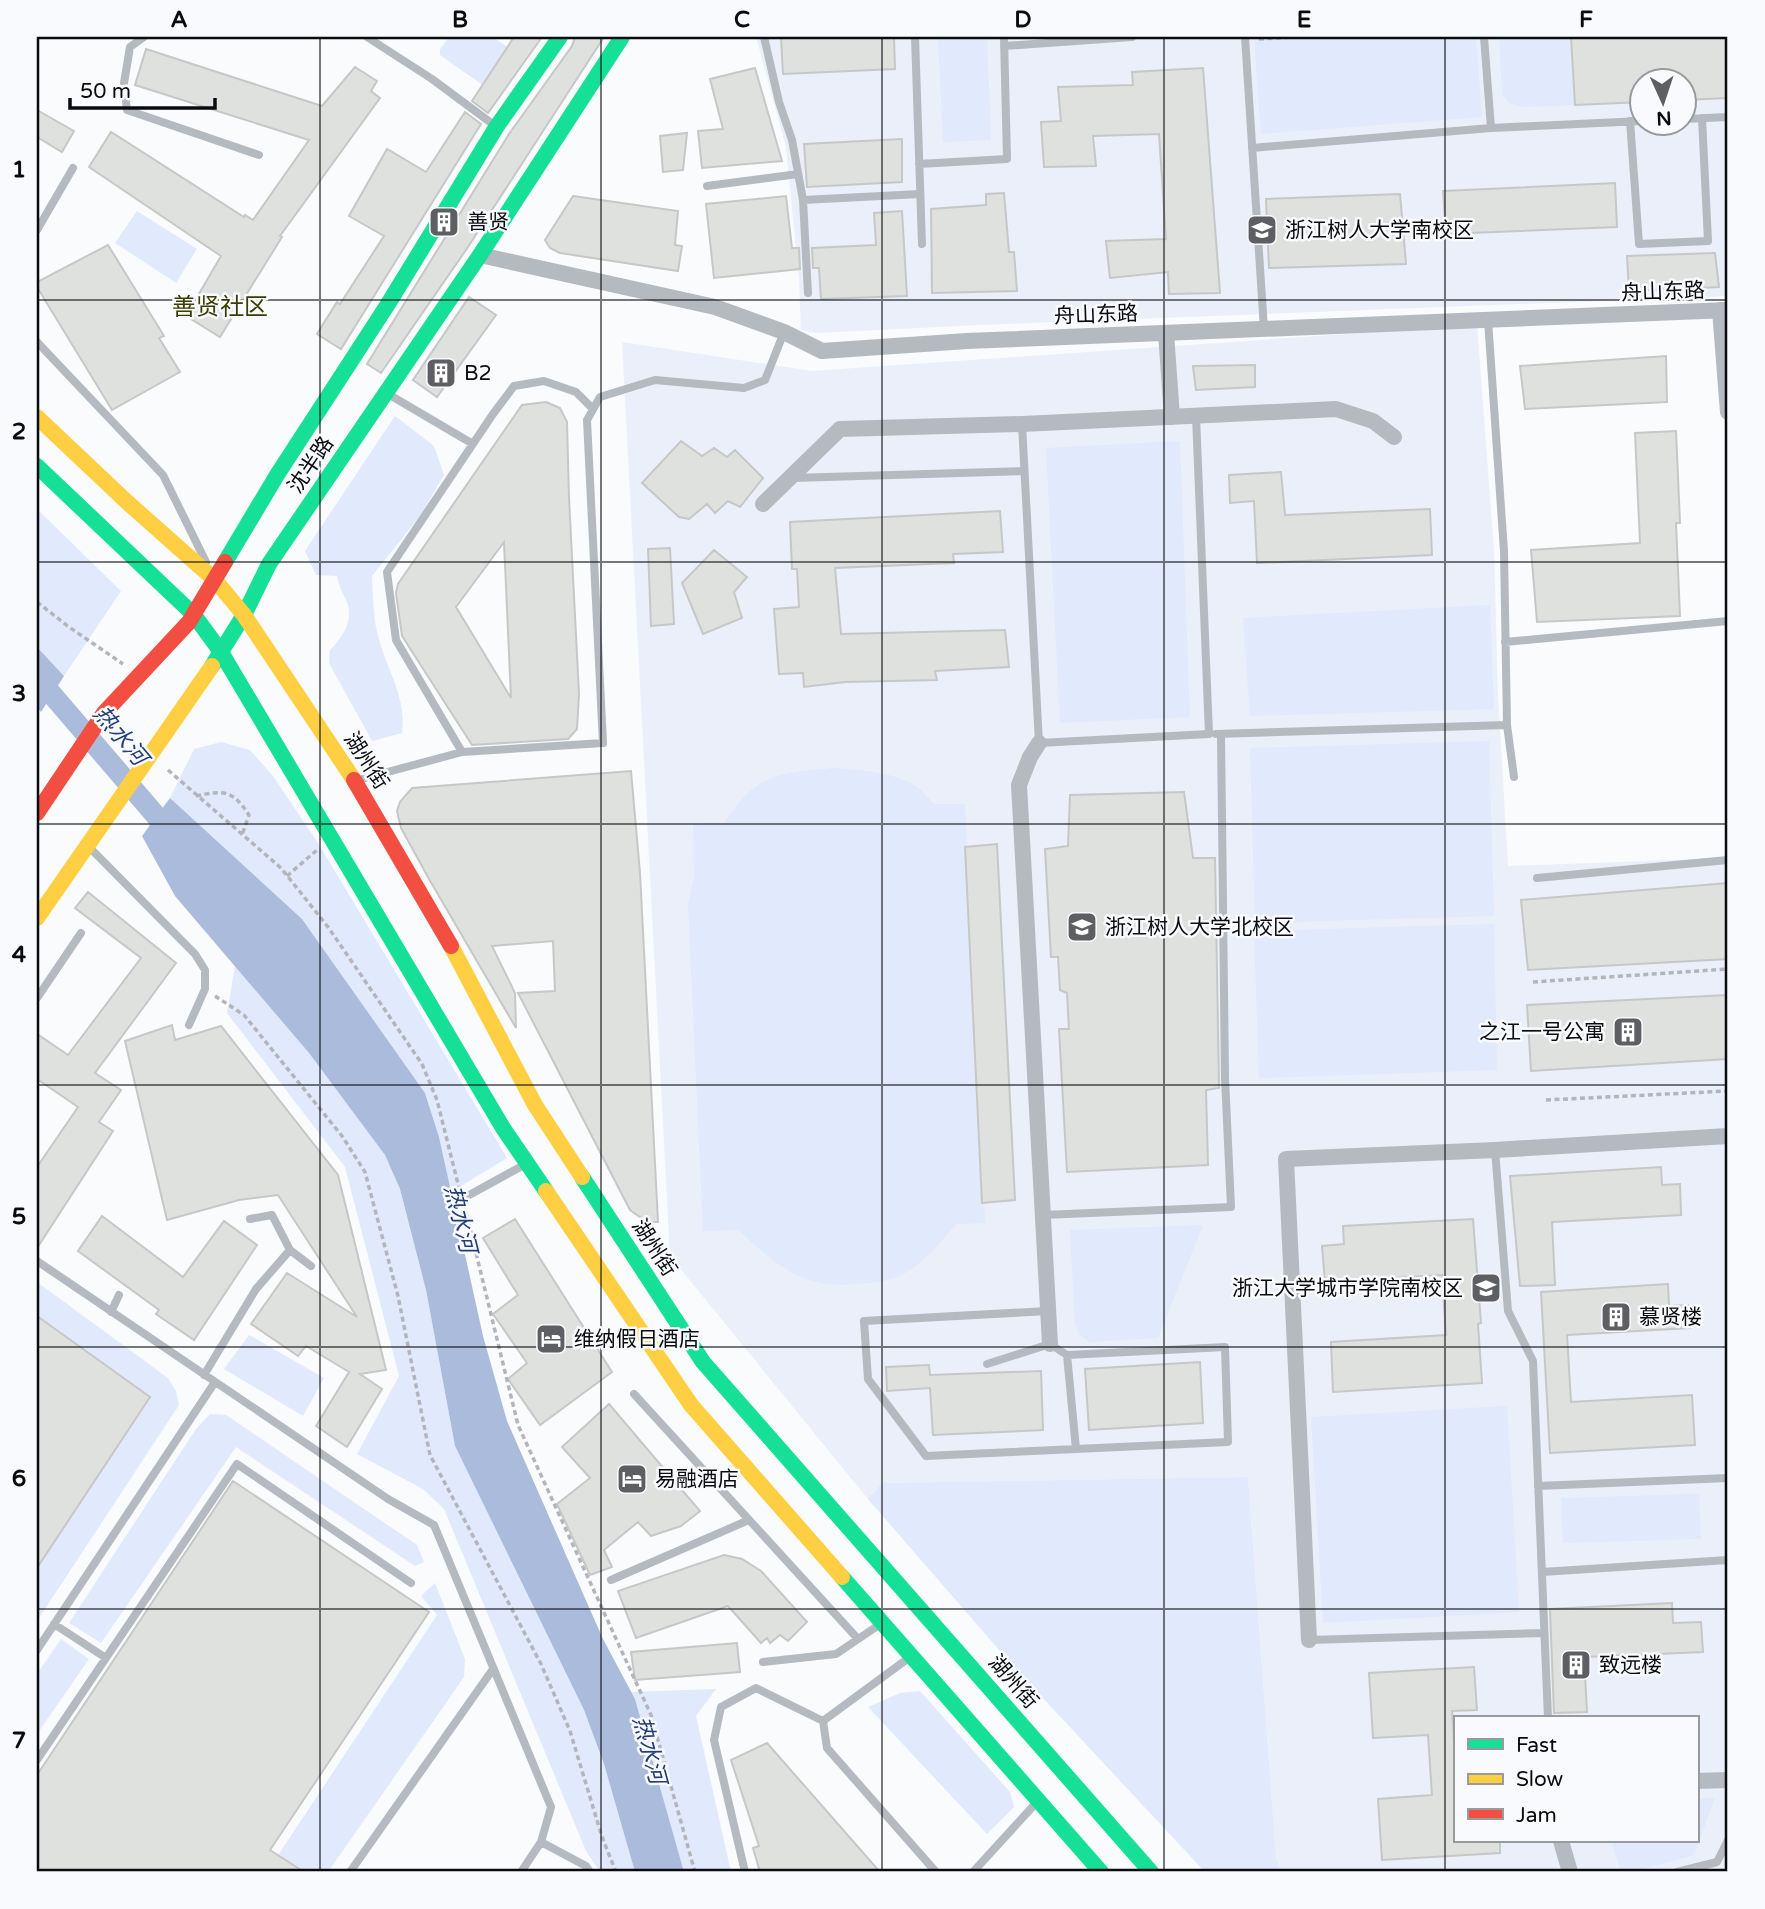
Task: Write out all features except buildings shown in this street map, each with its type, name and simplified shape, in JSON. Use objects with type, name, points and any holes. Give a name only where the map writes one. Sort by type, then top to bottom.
[{"type":"main road","name":"沈半路","points":[[37,813],[104,713],[194,614],[277,475],[388,304],[497,126],[560,37]]},
{"type":"main road","name":"沈半路","points":[[37,918],[221,652],[244,615],[269,564],[481,255],[622,37]]},
{"type":"main road","name":"湖州街","points":[[37,417],[215,580],[244,615],[355,781],[437,920],[535,1105],[704,1362],[1152,1872]]},
{"type":"main road","points":[[37,466],[194,614],[221,652],[503,1128],[691,1405],[1101,1872]]},
{"type":"street","name":"舟山东路","points":[[481,255],[715,307],[784,332],[822,351],[981,341],[1724,310]]},
{"type":"street","points":[[1724,310],[1728,412]]},
{"type":"street","points":[[1166,333],[1172,417]]},
{"type":"street","points":[[762,504],[840,429],[1022,424],[1336,409],[1373,421],[1394,437]]},
{"type":"street","points":[[1038,743],[1019,785],[1050,1344]]},
{"type":"street","points":[[1309,1640],[1286,1160],[1728,1136]]},
{"type":"street","points":[[1698,1781],[1728,1780]]},
{"type":"street","points":[[1560,1842],[1570,1872]]},
{"type":"lane","points":[[145,37],[130,47],[124,83],[127,110],[259,155]]},
{"type":"lane","points":[[367,37],[497,126]]},
{"type":"lane","points":[[764,37],[779,103],[792,140],[803,200],[808,293]]},
{"type":"lane","points":[[915,37],[922,243]]},
{"type":"lane","points":[[919,164],[1007,159],[1004,41],[1132,37]]},
{"type":"lane","points":[[1484,37],[1491,128]]},
{"type":"lane","points":[[1245,38],[1264,329]]},
{"type":"lane","points":[[1698,118],[1728,117]]},
{"type":"lane","points":[[1631,136],[1639,244],[1709,241],[1702,118]]},
{"type":"lane","points":[[1252,148],[1491,128],[1628,121]]},
{"type":"lane","points":[[37,230],[73,168]]},
{"type":"lane","points":[[707,186],[798,174]]},
{"type":"lane","points":[[803,200],[920,194]]},
{"type":"lane","points":[[1488,320],[1504,551],[1507,725],[1514,778]]},
{"type":"lane","points":[[355,781],[462,752],[603,744],[587,420],[600,397],[655,380],[744,388],[765,380],[784,332]]},
{"type":"lane","points":[[37,342],[163,475],[215,580]]},
{"type":"lane","points":[[462,752],[396,640],[387,572],[514,386],[544,381],[576,393],[593,409]]},
{"type":"lane","points":[[386,393],[473,444]]},
{"type":"lane","points":[[1196,416],[1209,734]]},
{"type":"lane","points":[[1022,424],[1038,743],[1209,734],[1507,725]]},
{"type":"lane","points":[[789,478],[1024,471]]},
{"type":"lane","points":[[1505,642],[1728,621]]},
{"type":"lane","points":[[1043,1215],[1231,1207],[1225,1078],[1221,734]]},
{"type":"lane","points":[[87,846],[195,954],[205,970],[205,989],[190,1025]]},
{"type":"lane","points":[[1537,878],[1728,860]]},
{"type":"lane","points":[[37,998],[81,933]]},
{"type":"lane","points":[[1495,1150],[1508,1311],[1533,1361],[1548,1716]]},
{"type":"lane","points":[[462,1199],[527,1164]]},
{"type":"lane","points":[[250,1219],[272,1214],[290,1250],[311,1266]]},
{"type":"lane","points":[[204,1375],[256,1289],[290,1250]]},
{"type":"lane","points":[[37,1261],[388,1499],[434,1525],[551,1807],[541,1842],[521,1872]]},
{"type":"lane","points":[[111,1311],[119,1295]]},
{"type":"lane","points":[[987,1364],[1050,1344],[1067,1355],[1225,1347],[1228,1441],[926,1456],[869,1379],[864,1321],[1048,1311]]},
{"type":"lane","points":[[1067,1355],[1076,1448]]},
{"type":"lane","points":[[37,1650],[215,1382]]},
{"type":"lane","points":[[634,1394],[858,1639]]},
{"type":"lane","points":[[37,1760],[237,1464],[411,1583]]},
{"type":"lane","points":[[1538,1486],[1728,1478]]},
{"type":"lane","points":[[611,1580],[749,1520]]},
{"type":"lane","points":[[1542,1572],[1728,1560]]},
{"type":"lane","points":[[763,1661],[836,1654],[882,1623]]},
{"type":"lane","points":[[54,1624],[106,1658]]},
{"type":"lane","points":[[1309,1640],[1544,1633]]},
{"type":"lane","points":[[823,1721],[911,1656]]},
{"type":"lane","points":[[350,1872],[492,1669]]},
{"type":"lane","points":[[745,1872],[714,1740],[721,1707],[756,1688],[823,1721]]},
{"type":"lane","points":[[823,1721],[827,1748],[936,1872]]},
{"type":"lane","points":[[973,1872],[1038,1801]]},
{"type":"lane","points":[[1718,1872],[1717,1862],[1728,1840]]},
{"type":"lane","points":[[541,1842],[586,1866],[590,1872]]},
{"type":"lane","points":[[1677,1872],[1717,1862]]},
{"type":"path","points":[[1245,38],[1295,37]]},
{"type":"path","points":[[37,602],[69,628],[139,675]]},
{"type":"path","points":[[148,758],[242,835],[287,876],[328,927],[422,1064],[437,1100],[518,1424],[651,1715],[695,1872]]},
{"type":"path","points":[[196,796],[219,791],[240,801],[249,815],[242,835]]},
{"type":"path","points":[[287,876],[330,838]]},
{"type":"path","points":[[1533,982],[1728,969]]},
{"type":"path","points":[[205,989],[244,1015],[342,1136],[365,1172],[398,1296],[430,1455],[541,1664],[569,1731],[616,1872]]},
{"type":"path","points":[[1546,1100],[1728,1091]]},
{"type":"shaded area","points":[[449,37],[493,37],[510,49],[484,86],[440,55],[440,49]]},
{"type":"shaded area","name":"浙江树人大学南校区","points":[[756,37],[1728,37],[1728,296],[816,333],[801,330],[799,279],[786,147]]},
{"type":"shaded area","points":[[938,37],[987,37],[991,140],[943,142]]},
{"type":"shaded area","points":[[1254,37],[1476,37],[1482,117],[1261,134]]},
{"type":"shaded area","points":[[1499,37],[1571,37],[1575,105],[1522,107],[1509,103],[1502,94]]},
{"type":"shaded area","points":[[137,211],[197,249],[176,283],[115,243]]},
{"type":"shaded area","name":"浙江树人大学北校区","points":[[1477,325],[1494,550],[1498,695],[1508,866],[1728,858],[1728,1872],[1281,1872],[1276,1858],[1248,1477],[882,1483],[868,1499],[670,1256],[622,342],[812,371]]},
{"type":"shaded area","points":[[395,416],[434,446],[444,475],[420,516],[372,576],[377,632],[398,694],[403,719],[402,733],[372,741],[329,663],[330,650],[349,620],[348,605],[337,576],[316,575],[305,551]]},
{"type":"shaded area","points":[[1180,441],[1190,717],[1060,723],[1046,448]]},
{"type":"shaded area","points":[[37,509],[121,591],[64,676],[37,647]]},
{"type":"shaded area","points":[[1490,605],[1494,709],[1250,716],[1243,618]]},
{"type":"shaded area","points":[[1489,741],[1494,916],[1255,923],[1250,748]]},
{"type":"shaded area","points":[[221,742],[250,750],[273,776],[318,843],[507,1158],[451,1192],[439,1137],[425,1093],[302,919],[170,798],[194,749]]},
{"type":"shaded area","points":[[832,768],[874,772],[905,780],[917,787],[934,804],[965,804],[985,1223],[956,1224],[939,1245],[900,1276],[875,1282],[837,1285],[805,1279],[792,1272],[778,1264],[738,1230],[703,1231],[688,904],[694,877],[693,824],[724,823],[747,794],[769,779],[796,772]]},
{"type":"shaded area","points":[[1494,924],[1497,1070],[1259,1078],[1254,931]]},
{"type":"shaded area","points":[[235,966],[309,1053],[385,1155],[400,1189],[426,1290],[455,1446],[584,1710],[604,1764],[635,1872],[600,1872],[586,1851],[444,1509],[423,1489],[357,1454],[399,1376],[345,1167],[227,1013]]},
{"type":"shaded area","points":[[1203,1225],[1158,1338],[1089,1342],[1080,1335],[1075,1324],[1070,1230]]},
{"type":"shaded area","points":[[37,1282],[168,1378],[176,1391],[179,1405],[37,1621],[37,1568],[150,1397],[37,1316]]},
{"type":"shaded area","points":[[249,1335],[324,1378],[303,1416],[224,1369]]},
{"type":"shaded area","points":[[1507,1406],[1519,1612],[1323,1623],[1311,1417]]},
{"type":"shaded area","points":[[210,1414],[226,1415],[417,1545],[424,1562],[415,1566],[236,1447],[101,1643],[69,1623],[196,1429]]},
{"type":"shaded area","points":[[1248,1477],[1276,1857],[1281,1872],[1205,1872],[1013,1666],[868,1499],[882,1483]]},
{"type":"shaded area","points":[[1699,1494],[1701,1539],[1563,1543],[1561,1498]]},
{"type":"shaded area","points":[[435,1583],[465,1659],[464,1677],[328,1872],[267,1872],[437,1615],[421,1596]]},
{"type":"shaded area","points":[[61,1639],[89,1659],[37,1734],[37,1674]]},
{"type":"shaded area","points":[[716,1689],[696,1716],[731,1872],[684,1872],[631,1692]]},
{"type":"shaded area","points":[[920,1691],[1010,1792],[1014,1807],[987,1834],[868,1707],[900,1693]]},
{"type":"shaded area","points":[[1715,1798],[1694,1855],[1632,1872],[1621,1872],[1611,1842],[1698,1842],[1698,1799]]},
{"type":"water","points":[[37,647],[64,676],[41,712],[37,707]]},
{"type":"water","points":[[170,798],[302,919],[425,1093],[439,1137],[483,1336],[507,1421],[603,1639],[635,1699],[684,1872],[635,1872],[604,1764],[584,1710],[455,1446],[426,1290],[400,1189],[385,1155],[309,1053],[175,896],[142,836]]},
{"type":"waterway","name":"热水河","points":[[37,677],[175,838]]},
{"type":"traffic: fast","points":[[225,562],[497,126],[560,37]]},
{"type":"traffic: fast","points":[[212,666],[244,615],[269,564],[480,255],[622,37]]},
{"type":"traffic: fast","points":[[37,466],[194,615],[221,652],[503,1128],[546,1191]]},
{"type":"traffic: fast","points":[[582,1177],[703,1362],[1151,1872]]},
{"type":"traffic: fast","points":[[842,1577],[1101,1872]]},
{"type":"traffic: slow","points":[[37,417],[215,580],[244,615],[354,780]]},
{"type":"traffic: slow","points":[[37,918],[212,666]]},
{"type":"traffic: slow","points":[[451,946],[535,1105],[582,1177]]},
{"type":"traffic: slow","points":[[546,1191],[691,1405],[842,1577]]},
{"type":"traffic: jam","points":[[37,813],[104,713],[189,622],[225,562]]},
{"type":"traffic: jam","points":[[354,780],[451,946]]},
{"type":"place","name":"善贤","points":[[444,222]]},
{"type":"place","name":"浙江树人大学南校区","points":[[1262,230]]},
{"type":"place","name":"B2","points":[[441,373]]},
{"type":"place","name":"浙江树人大学北校区","points":[[1082,927]]},
{"type":"place","name":"之江一号公寓","points":[[1628,1032]]},
{"type":"place","name":"浙江大学城市学院南校区","points":[[1486,1288]]},
{"type":"place","name":"慕贤楼","points":[[1616,1317]]},
{"type":"place","name":"维纳假日酒店","points":[[551,1339]]},
{"type":"place","name":"易融酒店","points":[[632,1479]]},
{"type":"place","name":"致远楼","points":[[1576,1665]]},
{"type":"district","name":"善贤社区","points":[[220,307]]}]
